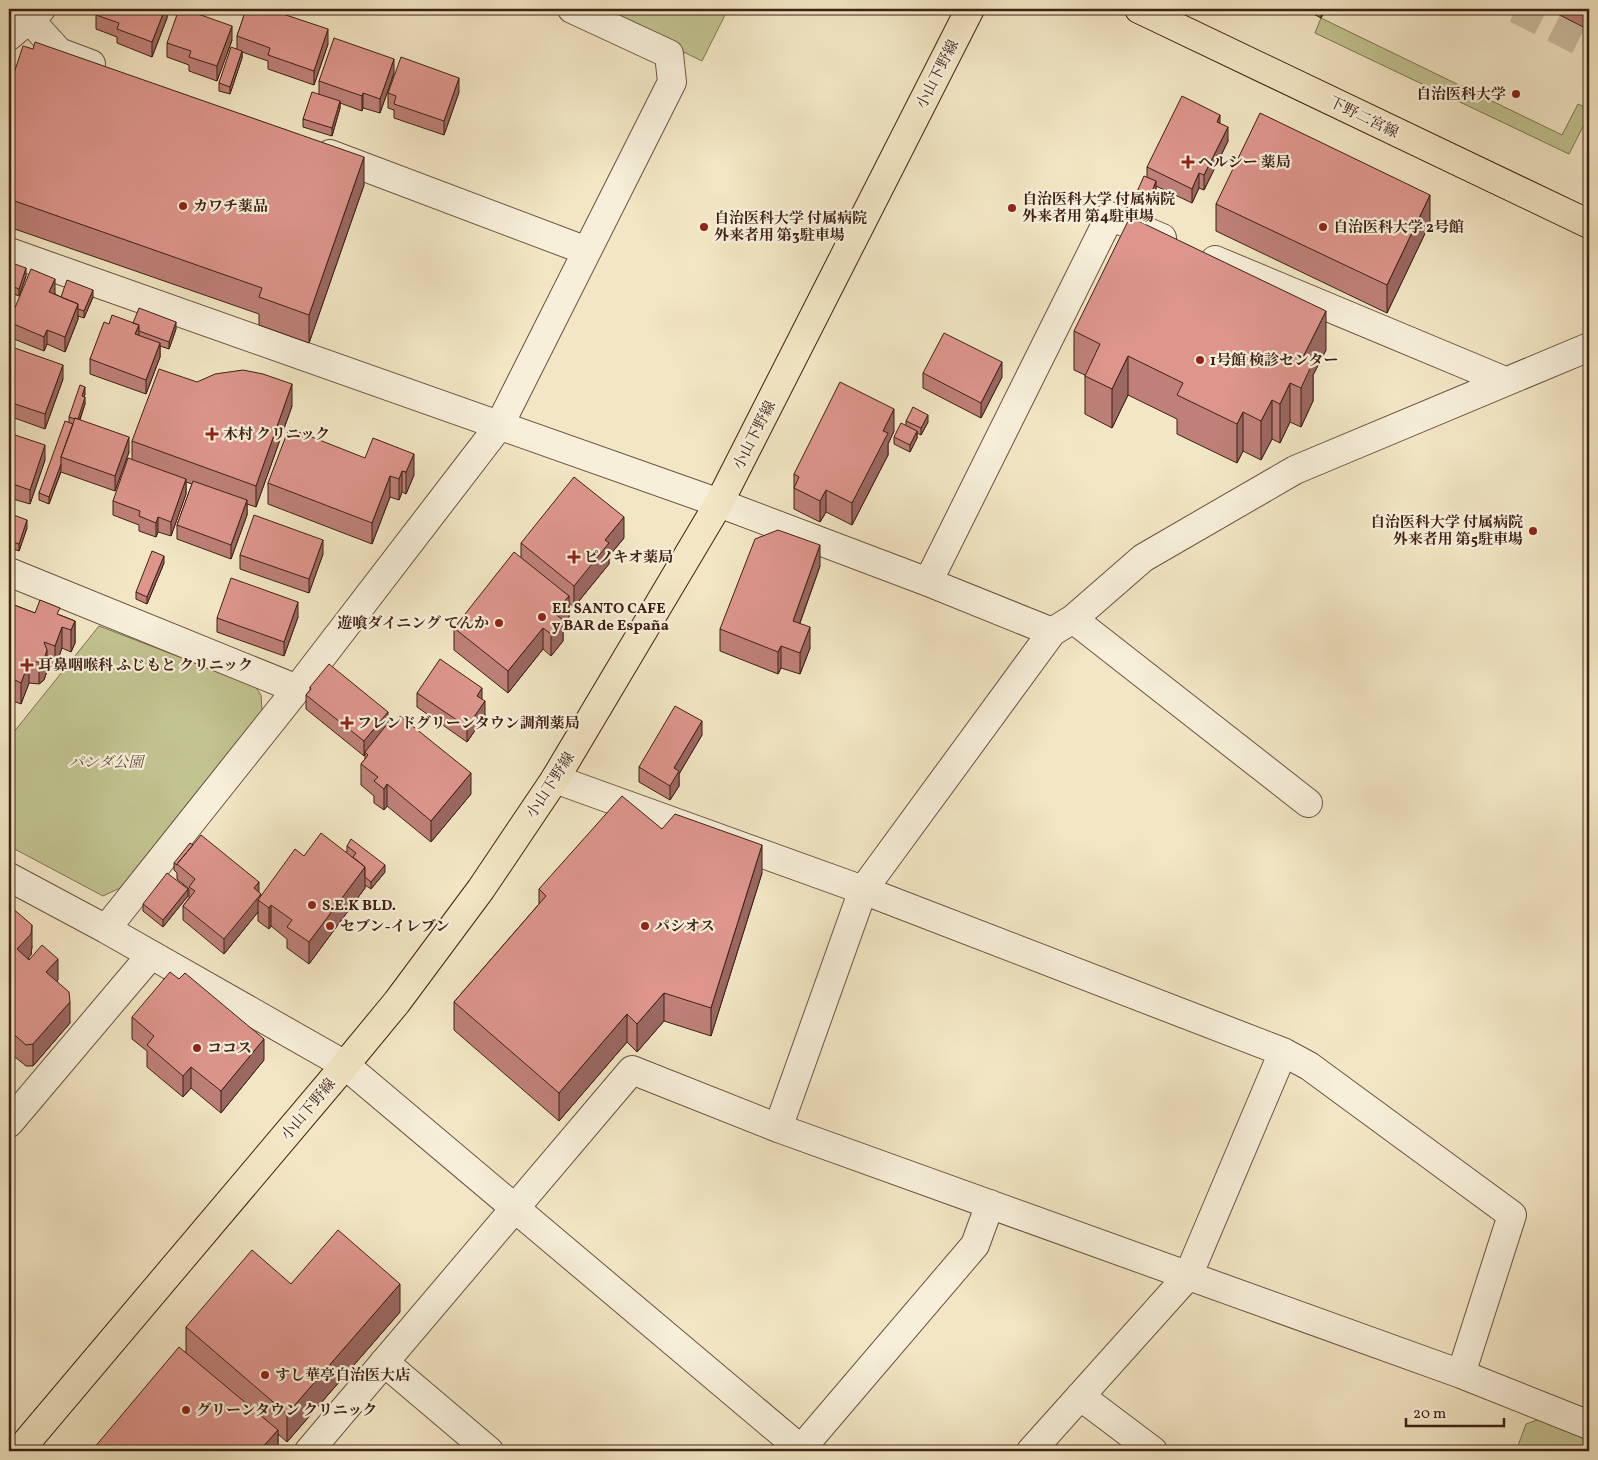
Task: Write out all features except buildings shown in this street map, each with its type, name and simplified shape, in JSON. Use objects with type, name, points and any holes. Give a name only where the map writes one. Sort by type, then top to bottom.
[{"type":"main road","name":"小山下野線","points":[[19,1451],[397,1002],[482,889],[555,779],[719,503],[970,9]]},
{"type":"main road","name":"下野二宮線","points":[[1139,9],[1589,224]]},
{"type":"street","points":[[106,929],[297,689],[499,426],[672,82],[669,54],[572,9]]},
{"type":"street","points":[[26,21],[58,52],[114,72]]},
{"type":"street","points":[[309,146],[587,251]]},
{"type":"street","points":[[928,582],[1110,216],[1505,381]]},
{"type":"street","points":[[9,252],[719,503],[928,582],[1063,625],[1308,804]]},
{"type":"street","points":[[778,1128],[863,890],[1063,625],[1143,558],[1295,470],[1589,347]]},
{"type":"street","points":[[9,572],[297,689]]},
{"type":"street","points":[[555,779],[863,890],[1283,1052],[1309,1066],[1512,1215],[1462,1374]]},
{"type":"street","points":[[9,877],[106,929],[345,1065],[802,1450],[975,1244],[990,1204]]},
{"type":"street","points":[[9,1122],[150,955]]},
{"type":"street","points":[[1031,1451],[1188,1276],[1283,1052]]},
{"type":"street","points":[[309,1451],[632,1070],[778,1128],[1462,1374],[1589,1425]]},
{"type":"street","points":[[384,1362],[490,1451]]},
{"type":"street","points":[[1080,1396],[1153,1451]]},
{"type":"green space","points":[[608,9],[728,9],[702,61],[606,14]]},
{"type":"green space","points":[[1321,18],[1562,135],[1578,104],[1589,109],[1589,115],[1569,154],[1315,33]]},
{"type":"green space","name":"パンダ公園","points":[[99,626],[255,686],[261,695],[262,710],[120,888],[103,896],[9,846],[9,738]]},
{"type":"green space","points":[[1540,1419],[1589,1438],[1589,1451],[1516,1451],[1526,1424]]},
{"type":"tunnel","points":[[1516,9],[1589,46]]},
{"type":"place","name":"自治医科大学","points":[[1516,94]]},
{"type":"place","name":"ヘルシー 薬局","points":[[1188,162]]},
{"type":"place","name":"カワチ薬品","points":[[183,206]]},
{"type":"place","name":"自治医科大学 付属病院 外来者用 第4駐車場","points":[[1012,208]]},
{"type":"place","name":"自治医科大学 付属病院 外来者用 第3駐車場","points":[[704,227]]},
{"type":"place","name":"自治医科大学 2号館","points":[[1323,227]]},
{"type":"place","name":"1号館 検診センター","points":[[1200,360]]},
{"type":"place","name":"木村 クリニック","points":[[212,434]]},
{"type":"place","name":"自治医科大学 付属病院 外来者用 第5駐車場","points":[[1533,531]]},
{"type":"place","name":"ピノキオ薬局","points":[[574,557]]},
{"type":"place","name":"EL SANTO CAFE y BAR de España","points":[[542,617]]},
{"type":"place","name":"遊喰ダイニング てんか","points":[[499,623]]},
{"type":"place","name":"耳鼻咽喉科 ふじもと クリニック","points":[[27,665]]},
{"type":"place","name":"フレンドグリーンタウン調剤薬局","points":[[347,723]]},
{"type":"place","name":"S.E.K BLD.","points":[[312,905]]},
{"type":"place","name":"セブン-イレブン","points":[[330,926]]},
{"type":"place","name":"パシオス","points":[[645,926]]},
{"type":"place","name":"ココス","points":[[197,1048]]},
{"type":"place","name":"すし華亭自治医大店","points":[[265,1375]]},
{"type":"place","name":"グリーンタウン クリニック","points":[[186,1410]]}]
